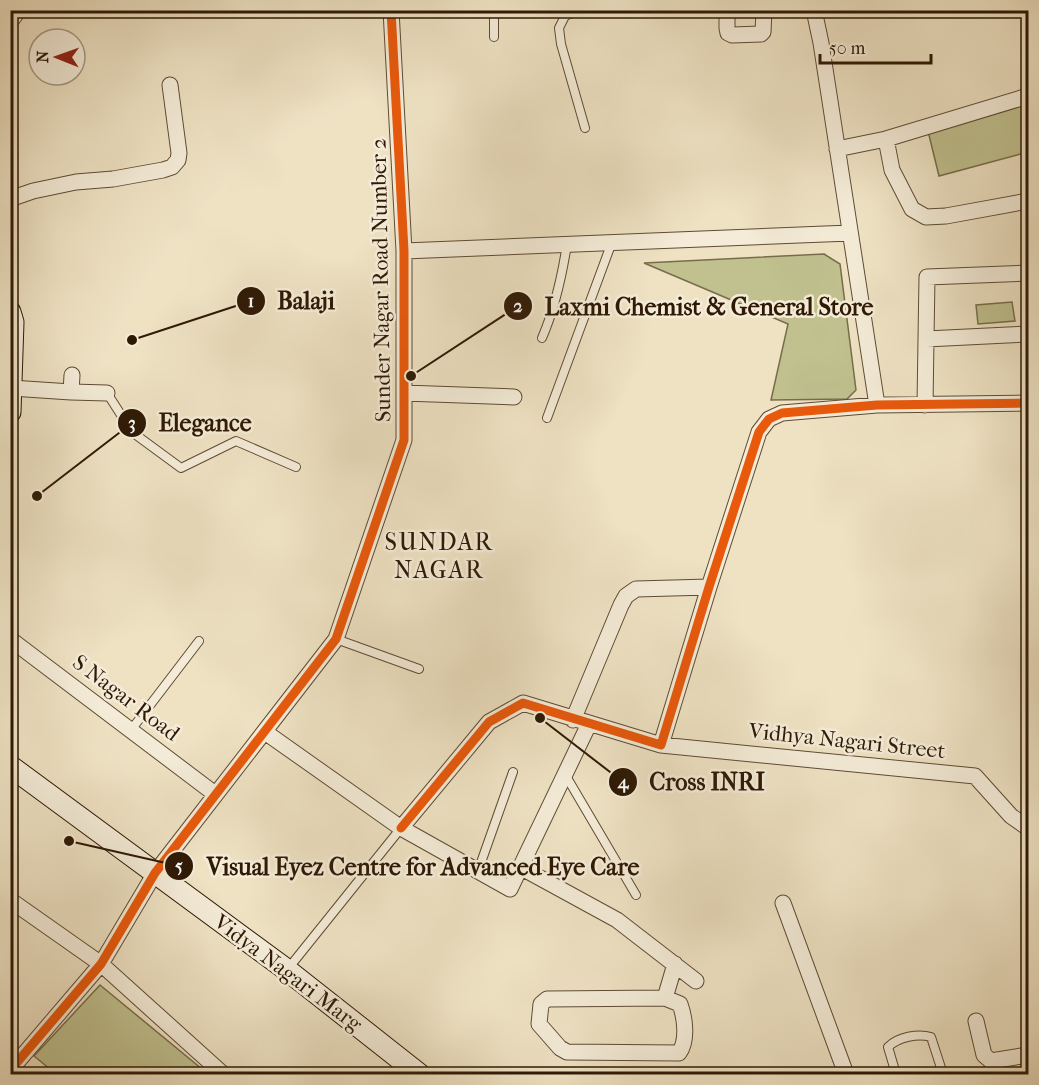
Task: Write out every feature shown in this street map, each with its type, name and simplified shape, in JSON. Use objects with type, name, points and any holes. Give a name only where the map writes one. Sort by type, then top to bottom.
[{"type":"main road","points":[[10,312],[13,322],[10,412]]},
{"type":"main road","name":"Vidya Nagari Marg","points":[[10,766],[287,970],[419,1074]]},
{"type":"street","points":[[10,22],[20,10]]},
{"type":"street","points":[[382,10],[391,27]]},
{"type":"street","name":"Sunder Nagar Road Number 2","points":[[10,1068],[101,964],[155,873],[336,639],[404,440],[404,251],[391,10]]},
{"type":"street","points":[[727,10],[728,33],[732,35],[761,34],[764,10]]},
{"type":"street","points":[[814,10],[877,405]]},
{"type":"street","points":[[10,199],[33,191],[76,182],[121,177],[172,167],[178,160],[179,153],[170,85]]},
{"type":"street","points":[[837,149],[886,139],[1029,96]]},
{"type":"street","points":[[886,139],[892,170],[912,209],[926,217],[946,216],[1029,201]]},
{"type":"street","points":[[404,251],[850,233]]},
{"type":"street","points":[[925,405],[927,277],[1029,273]]},
{"type":"street","points":[[926,339],[1029,334]]},
{"type":"street","points":[[71,392],[72,375]]},
{"type":"street","points":[[11,378],[71,392],[107,393]]},
{"type":"street","points":[[404,393],[514,397]]},
{"type":"street","points":[[661,745],[759,432],[769,419],[782,413],[877,405],[1029,403]]},
{"type":"street","points":[[573,720],[621,605],[627,596],[636,589],[709,587]]},
{"type":"street","name":"S Nagar Road","points":[[10,639],[215,794]]},
{"type":"street","name":"Vidhya Nagari Street","points":[[401,828],[489,722],[523,703],[661,745],[975,776],[1011,816],[1029,828]]},
{"type":"street","points":[[265,732],[401,828],[510,889],[589,724]]},
{"type":"street","points":[[520,867],[617,920],[696,981]]},
{"type":"street","points":[[10,900],[101,964],[223,1074]]},
{"type":"street","points":[[783,903],[846,1074]]},
{"type":"street","points":[[665,998],[675,964]]},
{"type":"street","points":[[665,998],[680,1004],[684,1015],[684,1047],[679,1053],[567,1052],[560,1048],[539,1024],[541,1004],[547,999],[665,998]]},
{"type":"street","points":[[976,1021],[984,1055],[991,1061],[1029,1055]]},
{"type":"lane","points":[[494,10],[494,36]]},
{"type":"lane","points":[[579,10],[566,15],[559,28],[561,44],[585,128]]},
{"type":"lane","points":[[547,417],[612,242]]},
{"type":"lane","points":[[542,338],[551,317],[567,244]]},
{"type":"lane","points":[[107,393],[132,432],[181,468],[236,441],[296,467]]},
{"type":"lane","points":[[336,639],[419,669]]},
{"type":"lane","points":[[131,730],[199,641]]},
{"type":"lane","points":[[478,871],[513,772]]},
{"type":"lane","points":[[565,774],[636,895]]},
{"type":"lane","points":[[287,970],[401,828]]},
{"type":"lane","points":[[896,1074],[888,1047],[893,1042],[925,1035],[931,1037],[943,1074]]},
{"type":"green space","points":[[1021,106],[1028,136],[1028,152],[939,176],[928,131]]},
{"type":"green space","points":[[824,254],[840,264],[856,390],[847,399],[771,400],[788,324],[644,263]]},
{"type":"green space","points":[[1012,302],[1015,321],[978,324],[976,305]]},
{"type":"green space","points":[[100,985],[208,1074],[56,1074],[34,1056]]},
{"type":"cycle path","points":[[10,1068],[101,964],[155,873],[336,639],[404,440],[404,251],[391,10]]},
{"type":"cycle path","points":[[401,828],[489,722],[523,703],[661,745],[759,432],[769,419],[782,413],[877,405],[1028,403]]},
{"type":"place","name":"Balaji","points":[[132,340]]},
{"type":"place","name":"Laxmi Chemist & General Store","points":[[411,376]]},
{"type":"place","name":"Elegance","points":[[37,496]]},
{"type":"place","name":"Cross INRI","points":[[540,718]]},
{"type":"place","name":"Visual Eyez Centre for Advanced Eye Care","points":[[69,841]]},
{"type":"district","name":"SUNDAR NAGAR","points":[[439,556]]}]
